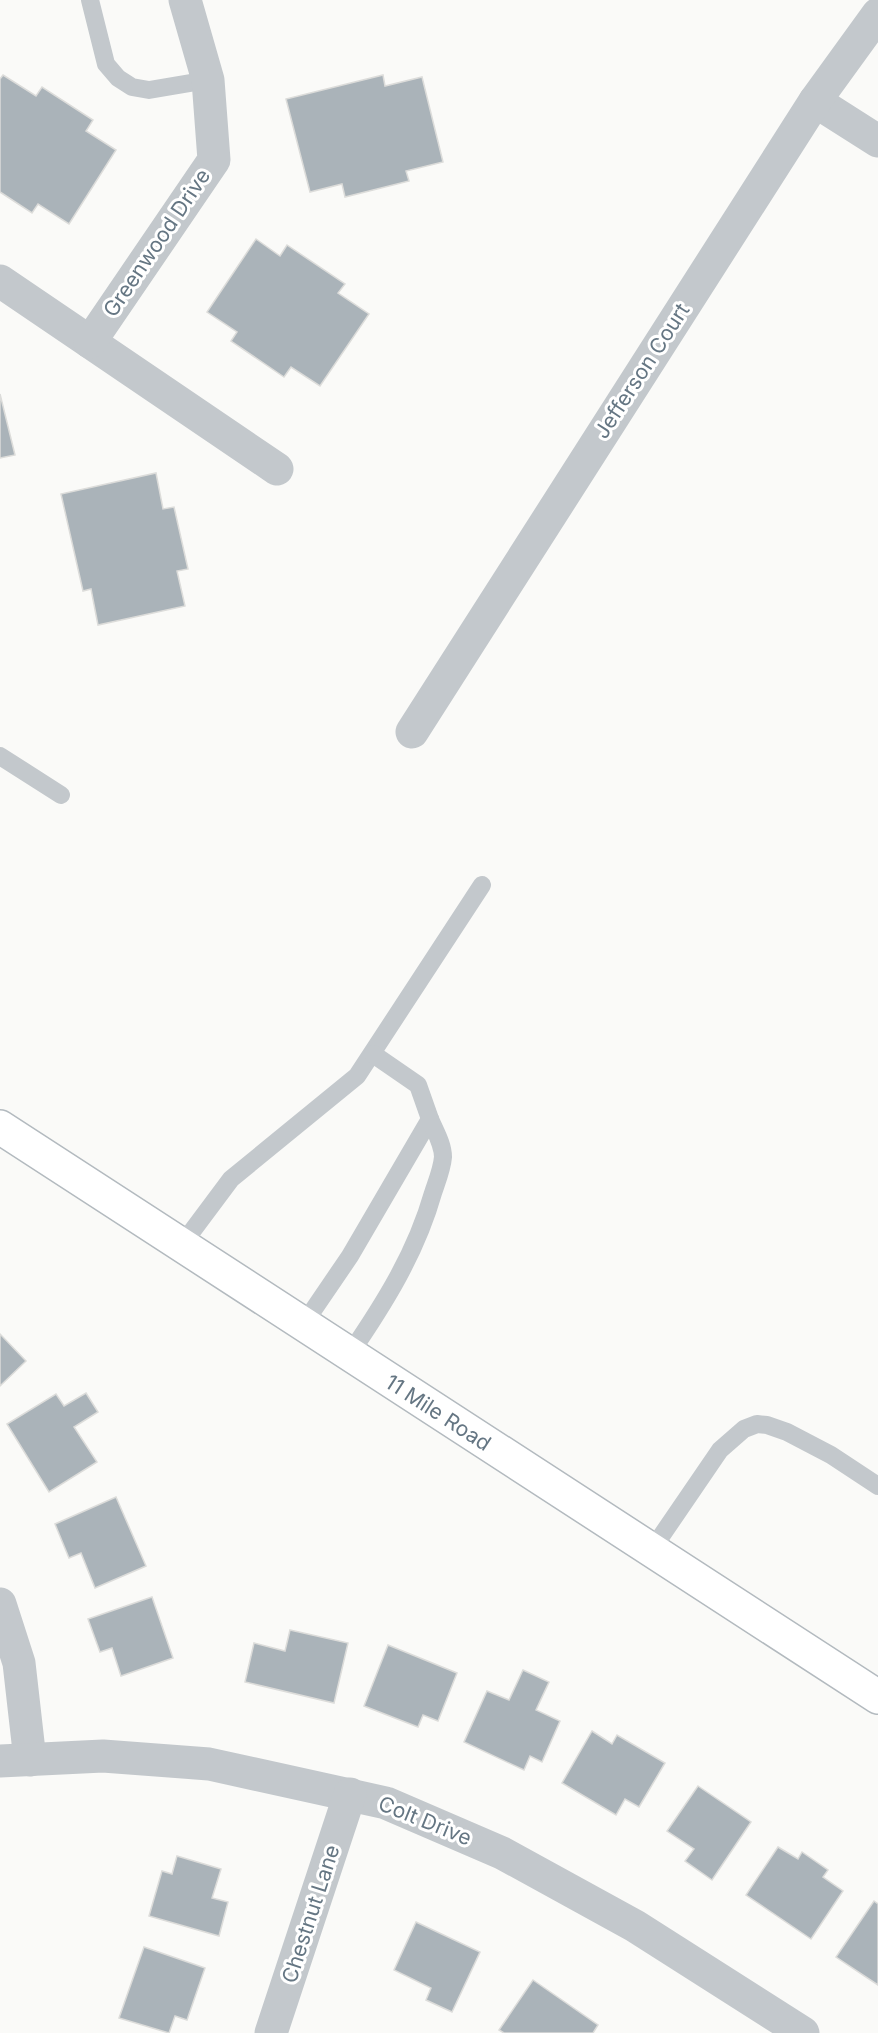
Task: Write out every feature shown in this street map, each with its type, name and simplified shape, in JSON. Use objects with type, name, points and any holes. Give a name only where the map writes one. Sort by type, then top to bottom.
[{"type":"street","name":"Greenwood Drive","points":[[90,342],[214,160],[208,80],[185,0]]},
{"type":"street","name":"Jefferson Court","points":[[412,732],[814,101],[878,14]]},
{"type":"street","points":[[814,101],[878,141]]},
{"type":"street","points":[[0,281],[277,469]]},
{"type":"street","name":"11 Mile Road","points":[[0,1127],[348,1355],[877,1696]]},
{"type":"street","points":[[0,1604],[19,1663],[15,1760]]},
{"type":"street","name":"Colt Drive","points":[[15,1760],[103,1756],[209,1764],[386,1803],[502,1853],[635,1926],[803,2033]]},
{"type":"street","name":"Chestnut Lane","points":[[271,2033],[350,1794]]},
{"type":"lane","points":[[90,0],[106,64],[118,78],[132,87],[150,90],[208,80]]},
{"type":"lane","points":[[0,756],[61,795]]},
{"type":"lane","points":[[181,1246],[231,1179],[357,1076],[482,885]]},
{"type":"lane","points":[[348,1355],[376,1315],[412,1252],[424,1225],[443,1156],[441,1143],[418,1085],[373,1054]]},
{"type":"lane","points":[[303,1325],[350,1256],[430,1119]]},
{"type":"lane","points":[[651,1551],[720,1450],[744,1429],[757,1424],[787,1432],[831,1455],[878,1486]]},
{"type":"building","points":[[3,75],[36,96],[42,87],[93,120],[86,131],[116,150],[69,224],[38,204],[32,213],[0,192],[0,79]]},
{"type":"building","points":[[383,75],[385,86],[422,77],[443,162],[406,171],[409,181],[345,197],[342,184],[310,192],[286,99]]},
{"type":"building","points":[[256,239],[280,256],[287,245],[345,284],[338,293],[369,314],[320,386],[291,367],[284,377],[231,341],[237,332],[207,312]]},
{"type":"building","points":[[0,394],[15,455],[0,458]]},
{"type":"building","points":[[156,473],[163,509],[174,507],[188,569],[177,571],[185,606],[98,625],[91,589],[83,591],[61,494]]},
{"type":"building","points":[[0,1334],[26,1361],[0,1386]]},
{"type":"building","points":[[86,1393],[98,1412],[74,1427],[97,1462],[49,1492],[7,1424],[56,1394],[64,1406]]},
{"type":"building","points":[[116,1497],[146,1566],[95,1588],[81,1553],[69,1558],[55,1524]]},
{"type":"building","points":[[152,1597],[173,1658],[121,1676],[112,1648],[100,1652],[88,1619]]},
{"type":"building","points":[[290,1630],[348,1643],[334,1703],[245,1682],[254,1643],[285,1651]]},
{"type":"building","points":[[388,1645],[457,1673],[438,1721],[423,1715],[418,1727],[364,1706]]},
{"type":"building","points":[[523,1670],[549,1682],[536,1710],[560,1721],[542,1762],[530,1756],[524,1770],[464,1742],[487,1691],[509,1700]]},
{"type":"building","points":[[592,1731],[612,1744],[617,1735],[665,1763],[639,1807],[625,1799],[616,1815],[562,1783]]},
{"type":"building","points":[[698,1786],[751,1822],[712,1880],[685,1861],[694,1849],[667,1831]]},
{"type":"building","points":[[778,1847],[798,1859],[802,1852],[828,1870],[823,1877],[843,1891],[811,1939],[746,1895]]},
{"type":"building","points":[[177,1856],[221,1869],[212,1898],[228,1902],[219,1936],[149,1916],[162,1871],[172,1874]]},
{"type":"building","points":[[874,1901],[878,1904],[878,1985],[836,1957]]},
{"type":"building","points":[[416,1922],[480,1952],[452,2012],[426,2000],[431,1988],[394,1970]]},
{"type":"building","points":[[144,1947],[205,1968],[187,2020],[175,2016],[169,2033],[119,2018]]},
{"type":"building","points":[[533,1980],[598,2025],[593,2033],[504,2033],[499,2030]]}]
